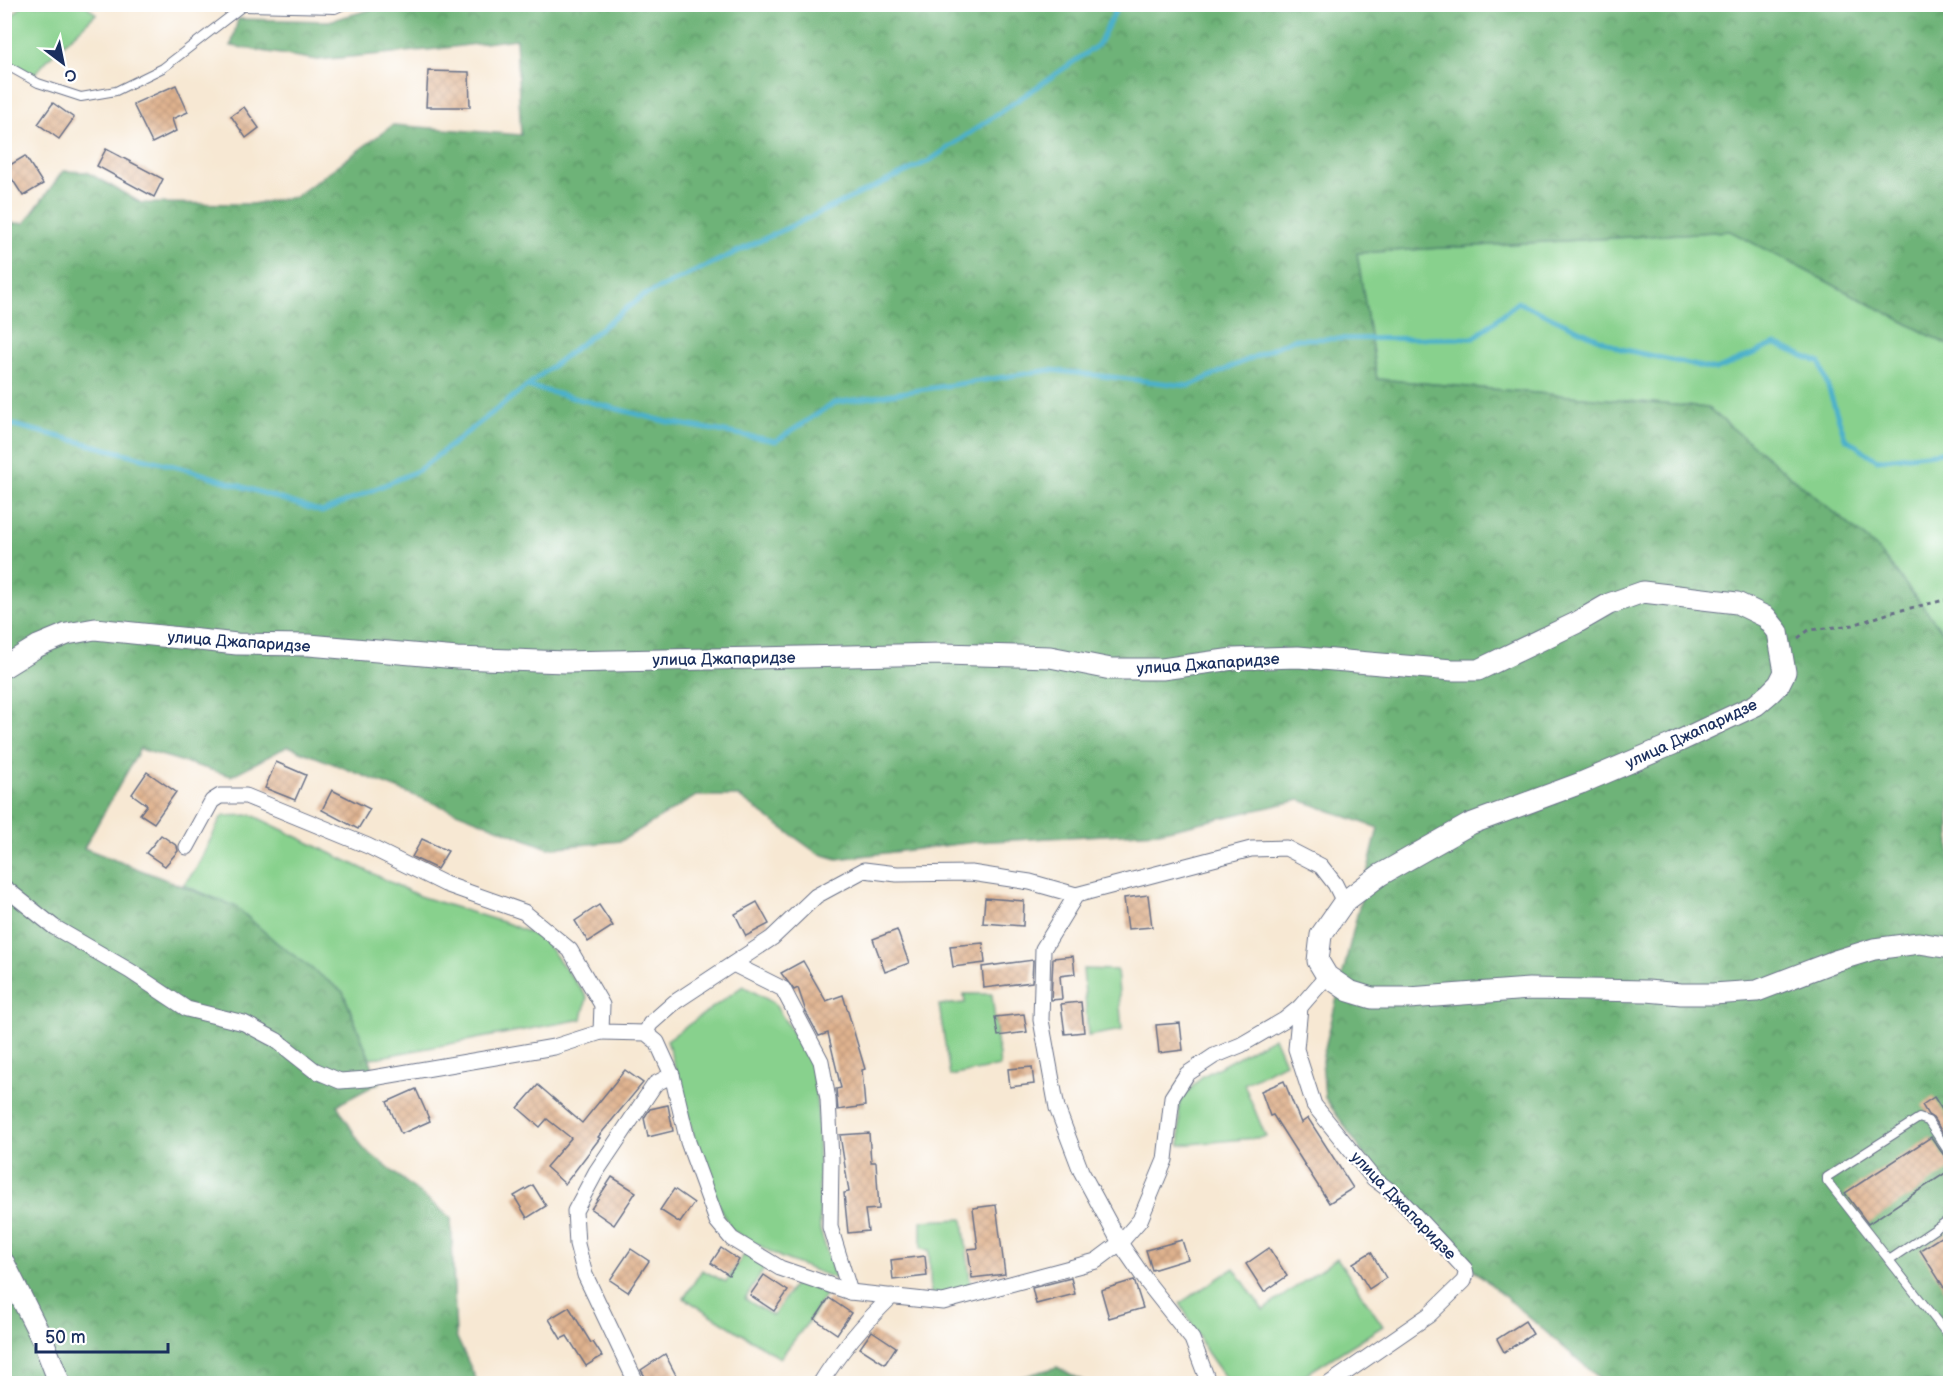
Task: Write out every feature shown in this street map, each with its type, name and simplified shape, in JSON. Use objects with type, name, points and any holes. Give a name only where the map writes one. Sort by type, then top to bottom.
[{"type":"street","name":"улица Джапаридзе","points":[[4,667],[38,646],[67,634],[95,628],[237,644],[309,645],[457,658],[555,661],[944,654],[1050,657],[1111,669],[1162,669],[1233,659],[1298,657],[1452,670],[1478,670],[1576,623],[1609,604],[1643,592],[1737,603],[1766,616],[1778,632],[1785,672],[1779,684],[1756,705],[1673,744],[1581,783],[1470,824],[1380,875],[1344,902],[1321,935],[1318,961],[1327,976]]},
{"type":"street","points":[[187,847],[212,801],[220,796],[246,796],[368,846],[444,884],[524,912],[570,950],[602,1005],[601,1032]]},
{"type":"street","points":[[646,1033],[650,1024],[675,1002],[772,938],[816,896],[864,870],[897,874],[971,873],[1030,882],[1076,895],[1251,849],[1286,848],[1321,866],[1335,884],[1344,902]]},
{"type":"street","points":[[4,887],[54,927],[130,971],[187,1009],[244,1023],[276,1040],[314,1070],[340,1081],[367,1079],[554,1047],[601,1032],[646,1033],[657,1042],[672,1075],[688,1142],[717,1221],[732,1239],[780,1268],[850,1292],[943,1302],[1096,1261],[1120,1243],[1140,1220],[1165,1160],[1172,1097],[1186,1074],[1214,1056],[1241,1045],[1284,1020],[1300,1007],[1327,976],[1349,991],[1372,998],[1409,998],[1529,989],[1713,993],[1757,991],[1834,961],[1874,949],[1919,943],[1950,948]]},
{"type":"street","points":[[1076,895],[1043,950],[1041,1020],[1057,1108],[1081,1171],[1120,1243],[1192,1339],[1209,1383]]},
{"type":"street","points":[[733,964],[783,989],[821,1061],[828,1099],[830,1227],[850,1292]]},
{"type":"street","name":"улица Джапаридзе","points":[[1300,1007],[1296,1049],[1314,1105],[1373,1178],[1397,1196],[1465,1269],[1466,1274],[1464,1281],[1429,1315],[1329,1383]]},
{"type":"street","points":[[637,1383],[585,1275],[577,1244],[575,1211],[596,1172],[655,1084],[672,1075]]},
{"type":"street","points":[[4,1263],[44,1344],[60,1383]]},
{"type":"street","points":[[820,1383],[869,1318],[892,1296]]},
{"type":"lane","points":[[4,64],[38,83],[81,97],[116,91],[163,68],[246,6],[335,9],[346,4]]},
{"type":"lane","points":[[1950,1154],[1928,1121],[1919,1118],[1827,1177],[1829,1184],[1950,1338]]},
{"type":"lane","points":[[1888,1260],[1950,1219]]},
{"type":"path","points":[[1782,649],[1809,630],[1853,625],[1893,612],[1945,600],[1950,603]]},
{"type":"green space","points":[[391,4],[1950,5],[1950,346],[1730,231],[1357,253],[1377,379],[1708,408],[1876,547],[1950,641],[1950,1383],[1605,1383],[1399,1205],[1325,1098],[1322,1060],[1378,828],[1300,800],[1159,832],[975,842],[837,859],[817,853],[738,796],[696,796],[621,841],[548,848],[288,746],[231,776],[140,749],[84,848],[236,907],[277,943],[343,992],[379,1083],[337,1105],[363,1148],[451,1218],[456,1336],[478,1383],[5,1383],[4,224],[25,223],[63,171],[87,172],[141,203],[252,204],[295,197],[393,125],[521,135],[516,39],[317,60],[231,46],[238,19],[329,21]]},
{"type":"green space","points":[[21,5],[86,5],[96,14],[33,76],[5,59],[5,23]]},
{"type":"green space","points":[[1730,231],[1950,346],[1950,641],[1876,547],[1708,408],[1377,379],[1357,253]]},
{"type":"green space","points":[[252,815],[419,896],[509,924],[543,939],[587,997],[582,1019],[370,1059],[343,992],[277,943],[236,907],[183,885],[196,869],[222,816]]},
{"type":"green space","points":[[1083,969],[1117,970],[1122,1030],[1088,1036]]},
{"type":"green space","points":[[743,986],[774,1003],[812,1064],[818,1115],[820,1230],[836,1279],[780,1257],[731,1230],[720,1208],[695,1141],[667,1040]]},
{"type":"green space","points":[[964,994],[992,994],[1000,1066],[950,1076],[939,1005],[965,1003]]},
{"type":"green space","points":[[1274,1037],[1285,1063],[1244,1084],[1266,1137],[1180,1145],[1179,1102],[1201,1077]]},
{"type":"green space","points":[[963,1219],[971,1290],[931,1297],[929,1250],[921,1249],[921,1221]]},
{"type":"green space","points":[[746,1252],[766,1266],[745,1299],[773,1316],[798,1279],[828,1290],[809,1321],[780,1358],[684,1298],[702,1270],[726,1282]]},
{"type":"green space","points":[[1337,1258],[1383,1326],[1292,1383],[1229,1383],[1207,1352],[1180,1303],[1234,1268],[1263,1310]]},
{"type":"green space","points":[[1057,1367],[1087,1383],[1000,1383]]},
{"type":"building","points":[[428,71],[469,72],[470,107],[426,107]]},
{"type":"building","points":[[176,85],[188,112],[172,119],[176,131],[152,143],[133,104]]},
{"type":"building","points":[[53,103],[74,118],[59,139],[38,124]]},
{"type":"building","points":[[244,107],[259,128],[246,138],[231,116]]},
{"type":"building","points":[[106,149],[163,179],[154,197],[97,166]]},
{"type":"building","points":[[25,156],[43,184],[23,196],[5,168]]},
{"type":"building","points":[[276,762],[306,775],[295,800],[265,788]]},
{"type":"building","points":[[147,772],[176,792],[154,823],[140,814],[147,805],[132,794]]},
{"type":"building","points":[[332,790],[370,809],[358,829],[322,810]]},
{"type":"building","points":[[161,835],[177,846],[178,851],[165,866],[146,853]]},
{"type":"building","points":[[422,839],[448,851],[437,869],[412,857]]},
{"type":"building","points":[[1148,895],[1152,927],[1128,929],[1124,898]]},
{"type":"building","points":[[985,898],[1024,901],[1023,926],[983,923]]},
{"type":"building","points":[[757,902],[769,924],[746,936],[735,914]]},
{"type":"building","points":[[599,905],[613,926],[588,942],[575,921]]},
{"type":"building","points":[[897,930],[909,963],[885,972],[873,939]]},
{"type":"building","points":[[983,943],[985,963],[953,967],[950,946]]},
{"type":"building","points":[[1073,956],[1075,974],[1060,976],[1062,999],[1051,1000],[1053,958]]},
{"type":"building","points":[[1033,960],[1032,982],[984,988],[982,967]]},
{"type":"building","points":[[803,961],[826,1001],[843,995],[865,1069],[862,1070],[865,1106],[838,1110],[836,1089],[841,1088],[828,1033],[819,1036],[806,1012],[798,988],[794,990],[781,973]]},
{"type":"building","points":[[1081,1002],[1084,1032],[1065,1034],[1061,1004]]},
{"type":"building","points":[[1024,1014],[1027,1032],[998,1036],[995,1017]]},
{"type":"building","points":[[1180,1023],[1183,1050],[1159,1053],[1156,1025]]},
{"type":"building","points":[[1032,1067],[1034,1084],[1010,1087],[1008,1069]]},
{"type":"building","points":[[625,1070],[643,1083],[598,1137],[600,1138],[565,1184],[546,1167],[571,1138],[547,1119],[540,1127],[518,1108],[538,1085],[582,1123]]},
{"type":"building","points":[[1284,1081],[1301,1123],[1308,1118],[1353,1188],[1329,1203],[1273,1115],[1270,1116],[1261,1091]]},
{"type":"building","points":[[416,1089],[430,1121],[401,1134],[387,1102]]},
{"type":"building","points":[[1934,1097],[1950,1122],[1950,1144],[1922,1105]]},
{"type":"building","points":[[668,1105],[673,1131],[648,1137],[644,1118],[650,1109]]},
{"type":"building","points":[[869,1133],[871,1162],[876,1162],[879,1209],[865,1210],[868,1231],[848,1233],[844,1193],[849,1192],[840,1135]]},
{"type":"building","points":[[1931,1137],[1945,1157],[1950,1160],[1950,1170],[1868,1224],[1845,1193]]},
{"type":"building","points":[[612,1177],[636,1192],[614,1225],[591,1209]]},
{"type":"building","points":[[533,1185],[546,1206],[527,1218],[514,1196]]},
{"type":"building","points":[[674,1189],[694,1203],[680,1223],[660,1210]]},
{"type":"building","points":[[996,1205],[1005,1274],[972,1278],[968,1249],[978,1248],[973,1208]]},
{"type":"building","points":[[1950,1231],[1950,1297],[1920,1250]]},
{"type":"building","points":[[1182,1240],[1188,1259],[1152,1270],[1146,1250]]},
{"type":"building","points":[[721,1248],[739,1260],[729,1275],[711,1263]]},
{"type":"building","points":[[1269,1248],[1287,1276],[1264,1292],[1246,1264]]},
{"type":"building","points":[[631,1249],[649,1261],[628,1292],[610,1280]]},
{"type":"building","points":[[1371,1252],[1386,1278],[1369,1289],[1353,1263]]},
{"type":"building","points":[[925,1256],[927,1276],[893,1280],[891,1260]]},
{"type":"building","points":[[764,1275],[788,1291],[774,1311],[750,1295]]},
{"type":"building","points":[[1071,1278],[1075,1294],[1036,1304],[1032,1288]]},
{"type":"building","points":[[1134,1280],[1143,1308],[1109,1318],[1101,1290]]},
{"type":"building","points":[[829,1298],[851,1313],[837,1334],[815,1319]]},
{"type":"building","points":[[569,1307],[591,1343],[593,1342],[602,1356],[586,1366],[567,1336],[561,1339],[549,1319]]},
{"type":"building","points":[[1525,1321],[1533,1334],[1504,1352],[1497,1339]]},
{"type":"building","points":[[872,1331],[896,1347],[885,1364],[860,1348]]},
{"type":"building","points":[[665,1354],[680,1383],[649,1383],[641,1370]]},
{"type":"waterway","points":[[14,425],[193,471],[322,512],[419,470],[641,297],[929,161],[1098,45],[1119,4]]},
{"type":"waterway","points":[[527,386],[668,422],[776,441],[834,403],[1050,370],[1189,386],[1294,339],[1474,338],[1518,302],[1621,349],[1716,370],[1775,344],[1820,363],[1845,438],[1877,460],[1950,451]]}]
